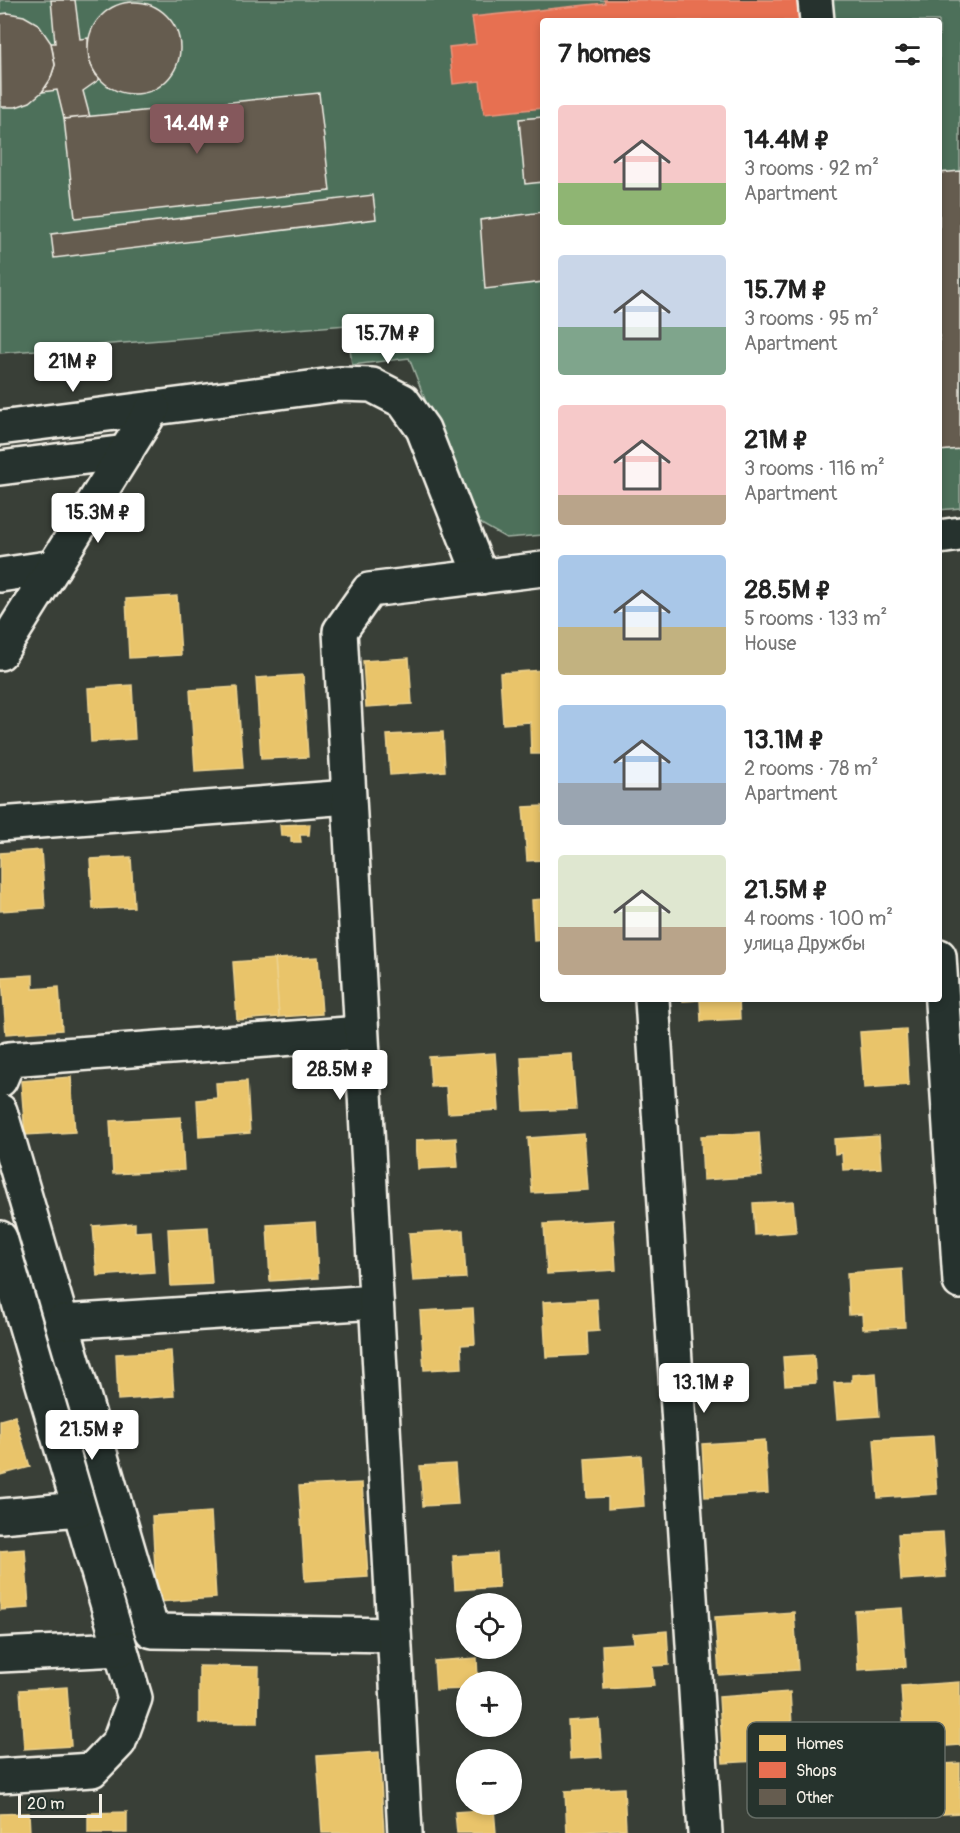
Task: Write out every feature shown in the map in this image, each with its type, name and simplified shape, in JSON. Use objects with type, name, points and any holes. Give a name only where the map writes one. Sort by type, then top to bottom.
[{"type":"street","points":[[815,0],[817,18]]},
{"type":"street","points":[[0,428],[340,384],[372,385],[403,401],[423,429],[481,577]]},
{"type":"street","points":[[0,652],[153,408]]},
{"type":"street","points":[[0,468],[126,452]]},
{"type":"street","points":[[942,537],[960,534]]},
{"type":"street","points":[[0,575],[54,567]]},
{"type":"street","points":[[405,1833],[340,631],[369,590],[540,570]]},
{"type":"street","points":[[0,824],[348,797]]},
{"type":"street","points":[[652,1002],[705,1833]]},
{"type":"street","points":[[942,1002],[960,1282]]},
{"type":"street","points":[[0,1080],[9,1059],[361,1033]]},
{"type":"street","points":[[0,1111],[152,1631],[394,1635]]},
{"type":"street","points":[[0,1238],[135,1698],[119,1742],[92,1770],[0,1776]]},
{"type":"street","points":[[62,1322],[376,1302]]},
{"type":"street","points":[[0,1516],[79,1509]]},
{"type":"street","points":[[0,1655],[120,1649]]},
{"type":"green space","points":[[0,0],[960,0],[960,508],[942,510],[942,18],[540,18],[540,535],[506,538],[471,518],[409,358],[352,365],[347,325],[0,353]]},
{"type":"building: Homes","points":[[177,596],[181,655],[129,658],[126,599]]},
{"type":"building: Homes","points":[[409,658],[412,704],[366,707],[363,661]]},
{"type":"building: Homes","points":[[540,670],[540,754],[531,754],[530,722],[503,724],[500,673]]},
{"type":"building: Homes","points":[[303,675],[308,757],[261,759],[256,678]]},
{"type":"building: Homes","points":[[132,685],[135,739],[91,742],[88,688]]},
{"type":"building: Homes","points":[[237,687],[243,768],[195,771],[190,690]]},
{"type":"building: Homes","points":[[443,732],[445,771],[390,775],[387,735]]},
{"type":"building: Homes","points":[[540,806],[540,860],[527,861],[523,807]]},
{"type":"building: Homes","points":[[310,824],[309,835],[300,835],[301,842],[291,842],[291,836],[281,836],[280,825]]},
{"type":"building: Homes","points":[[41,850],[45,908],[0,911],[0,853]]},
{"type":"building: Homes","points":[[131,857],[134,907],[93,909],[90,859]]},
{"type":"building: Homes","points":[[540,899],[540,940],[534,941],[532,900]]},
{"type":"building: Homes","points":[[318,957],[322,1014],[279,1017],[275,959]]},
{"type":"building: Homes","points":[[275,959],[279,1017],[237,1020],[233,962]]},
{"type":"building: Homes","points":[[33,975],[33,989],[59,987],[62,1030],[6,1034],[2,977]]},
{"type":"building: Homes","points":[[700,1002],[739,1002],[740,1019],[701,1021]]},
{"type":"building: Homes","points":[[906,1029],[909,1085],[864,1088],[860,1032]]},
{"type":"building: Homes","points":[[495,1053],[499,1110],[448,1113],[446,1086],[431,1087],[429,1057]]},
{"type":"building: Homes","points":[[572,1054],[576,1109],[524,1111],[521,1057]]},
{"type":"building: Homes","points":[[71,1077],[75,1132],[25,1135],[21,1081]]},
{"type":"building: Homes","points":[[247,1081],[250,1133],[199,1137],[197,1100],[217,1098],[216,1083]]},
{"type":"building: Homes","points":[[181,1117],[184,1170],[113,1174],[110,1121]]},
{"type":"building: Homes","points":[[759,1132],[762,1176],[703,1180],[701,1136]]},
{"type":"building: Homes","points":[[584,1134],[588,1190],[532,1193],[528,1138]]},
{"type":"building: Homes","points":[[879,1136],[881,1168],[843,1170],[842,1153],[835,1154],[834,1139]]},
{"type":"building: Homes","points":[[456,1138],[458,1167],[418,1169],[416,1140]]},
{"type":"building: Homes","points":[[793,1201],[796,1232],[755,1235],[753,1203]]},
{"type":"building: Homes","points":[[613,1220],[616,1270],[547,1274],[544,1224]]},
{"type":"building: Homes","points":[[315,1222],[318,1278],[270,1281],[267,1225]]},
{"type":"building: Homes","points":[[135,1223],[135,1232],[151,1231],[154,1272],[97,1276],[93,1226]]},
{"type":"building: Homes","points":[[208,1227],[212,1284],[171,1286],[168,1229]]},
{"type":"building: Homes","points":[[463,1230],[466,1278],[413,1281],[409,1233]]},
{"type":"building: Homes","points":[[902,1269],[905,1327],[863,1329],[862,1314],[849,1315],[847,1273]]},
{"type":"building: Homes","points":[[597,1299],[599,1331],[587,1332],[588,1355],[546,1357],[543,1302]]},
{"type":"building: Homes","points":[[473,1308],[475,1344],[461,1345],[462,1368],[424,1370],[420,1311]]},
{"type":"building: Homes","points":[[171,1351],[174,1396],[118,1400],[116,1354]]},
{"type":"building: Homes","points":[[814,1355],[816,1383],[785,1385],[783,1357]]},
{"type":"building: Homes","points":[[876,1373],[879,1416],[837,1419],[834,1383],[852,1382],[852,1375]]},
{"type":"building: Homes","points":[[15,1416],[30,1467],[0,1475],[0,1420]]},
{"type":"building: Homes","points":[[933,1436],[937,1494],[878,1498],[874,1439]]},
{"type":"building: Homes","points":[[765,1440],[768,1493],[705,1497],[702,1444]]},
{"type":"building: Homes","points":[[641,1455],[644,1506],[608,1509],[608,1497],[587,1498],[585,1459]]},
{"type":"building: Homes","points":[[455,1464],[458,1504],[423,1506],[420,1466]]},
{"type":"building: Homes","points":[[362,1483],[368,1577],[305,1581],[299,1486]]},
{"type":"building: Homes","points":[[211,1512],[216,1598],[157,1602],[152,1516]]},
{"type":"building: Homes","points":[[943,1532],[946,1577],[901,1580],[898,1534]]},
{"type":"building: Homes","points":[[25,1549],[29,1608],[0,1610],[0,1551]]},
{"type":"building: Homes","points":[[497,1553],[499,1587],[455,1590],[453,1556]]},
{"type":"building: Homes","points":[[902,1608],[906,1667],[858,1670],[855,1611]]},
{"type":"building: Homes","points":[[794,1612],[798,1670],[719,1675],[715,1617]]},
{"type":"building: Homes","points":[[667,1631],[669,1665],[652,1666],[654,1686],[604,1689],[602,1645],[634,1643],[633,1634]]},
{"type":"building: Homes","points":[[477,1659],[478,1671],[456,1671],[456,1689],[436,1690],[434,1661]]},
{"type":"building: Homes","points":[[199,1666],[259,1667],[258,1723],[199,1723]]},
{"type":"building: Homes","points":[[960,1682],[960,1745],[945,1746],[945,1722],[903,1722],[901,1686]]},
{"type":"building: Homes","points":[[67,1687],[71,1746],[24,1749],[20,1690]]},
{"type":"building: Homes","points":[[790,1692],[792,1722],[747,1722],[747,1762],[723,1763],[719,1697]]},
{"type":"building: Homes","points":[[599,1719],[602,1757],[570,1759],[568,1721]]},
{"type":"building: Homes","points":[[379,1752],[384,1833],[322,1833],[317,1756]]},
{"type":"building: Homes","points":[[960,1763],[960,1813],[945,1814],[945,1764]]},
{"type":"building: Homes","points":[[624,1788],[626,1829],[567,1833],[565,1791]]},
{"type":"building: Homes","points":[[127,1812],[127,1833],[88,1833],[88,1813]]},
{"type":"building: Homes","points":[[455,1812],[456,1815],[494,1815],[496,1833],[457,1833]]},
{"type":"building: Homes","points":[[29,1813],[30,1833],[0,1833],[0,1814]]},
{"type":"building: Shops","points":[[604,0],[797,0],[799,18],[540,18],[540,108],[484,114],[480,81],[453,84],[449,47],[476,44],[472,17],[605,3]]},
{"type":"building: Other","points":[[51,0],[75,0],[80,39],[88,38],[89,60],[100,79],[83,91],[90,117],[64,119],[57,90],[42,92],[50,80],[55,65],[51,43],[55,43]]},
{"type":"building: Other","points":[[134,2],[152,5],[167,15],[177,30],[180,48],[177,66],[167,81],[152,91],[134,94],[116,91],[101,81],[91,66],[88,48],[91,30],[101,15],[116,5]]},
{"type":"building: Other","points":[[0,14],[24,16],[38,24],[51,43],[55,65],[50,80],[42,92],[30,102],[16,107],[1,107]]},
{"type":"building: Other","points":[[319,93],[330,191],[75,218],[64,119]]},
{"type":"building: Other","points":[[540,117],[540,182],[525,184],[519,119]]},
{"type":"building: Other","points":[[960,171],[960,449],[942,451],[942,173]]},
{"type":"building: Other","points":[[373,195],[376,219],[54,258],[51,234]]},
{"type":"building: Other","points":[[540,212],[540,282],[485,289],[480,220]]}]
